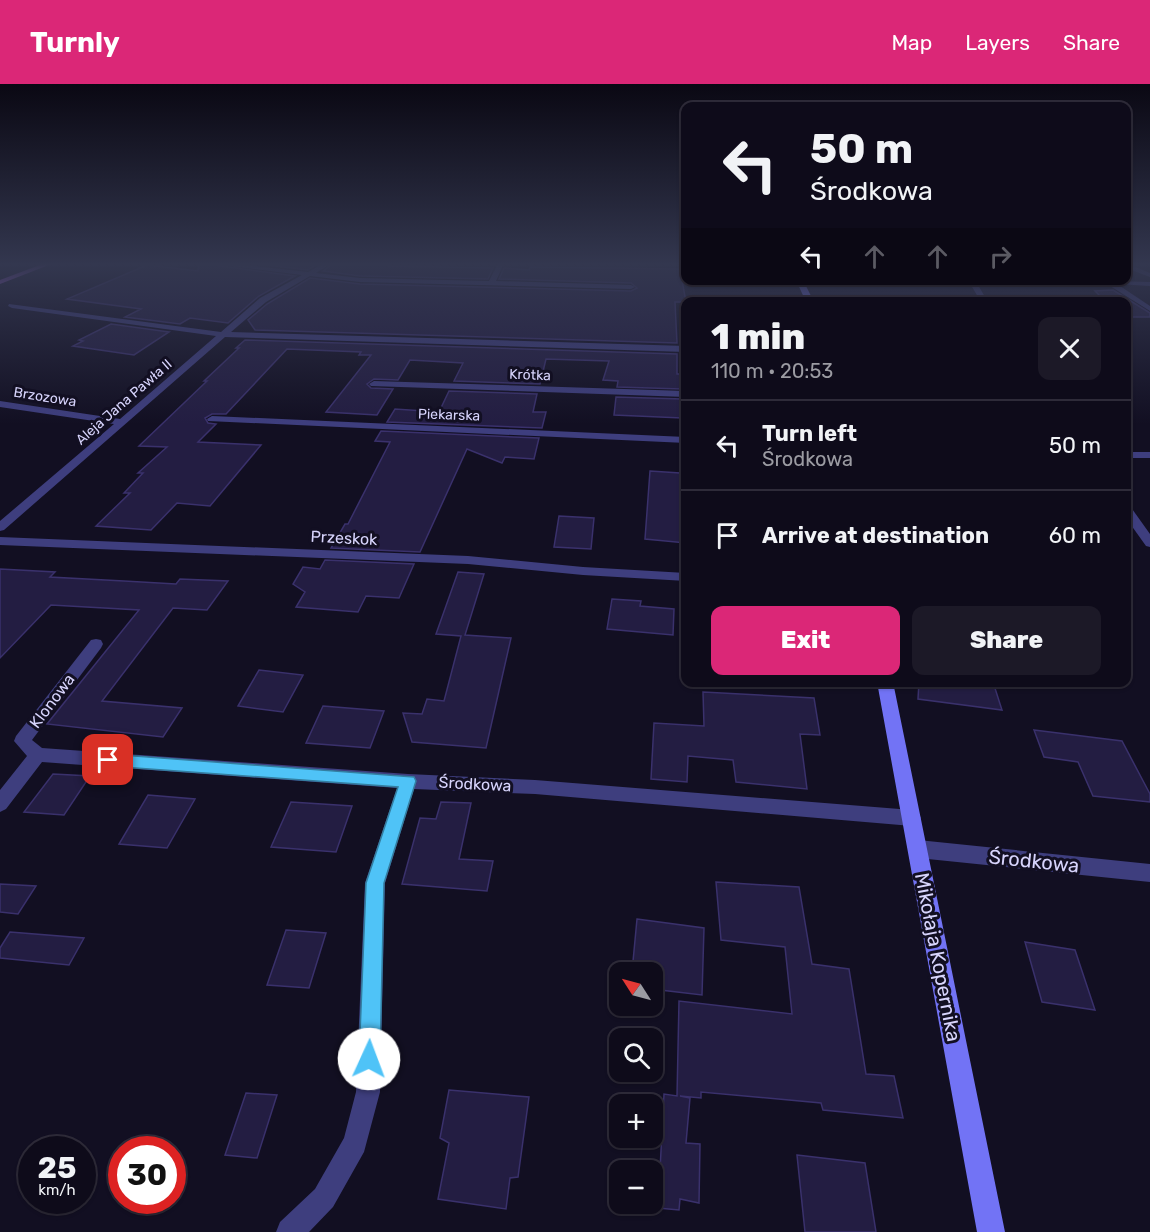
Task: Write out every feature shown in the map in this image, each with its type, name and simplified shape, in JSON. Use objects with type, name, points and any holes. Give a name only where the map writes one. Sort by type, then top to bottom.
[{"type":"street","points":[[92,317],[223,334],[681,349]]},
{"type":"street","name":"Aleja Jana Pawła II","points":[[0,527],[244,317]]},
{"type":"street","name":"Krótka","points":[[374,384],[681,394]]},
{"type":"street","name":"Brzozowa","points":[[0,404],[122,422]]},
{"type":"street","name":"Piekarska","points":[[212,419],[681,440]]},
{"type":"street","points":[[1131,456],[1150,455]]},
{"type":"street","points":[[1131,516],[1150,543]]},
{"type":"street","name":"Przeskok","points":[[0,541],[468,560],[583,571],[681,577]]},
{"type":"street","name":"Klonowa","points":[[38,755],[22,741],[96,644]]},
{"type":"street","name":"Mikołaja Kopernika","points":[[886,687],[991,1232]]},
{"type":"street","points":[[0,804],[38,755]]},
{"type":"street","name":"Środkowa","points":[[38,755],[408,781],[535,787],[912,818]]},
{"type":"street","points":[[290,1232],[324,1198],[355,1143],[368,1092],[375,883],[408,781]]},
{"type":"street","name":"Środkowa","points":[[918,849],[1150,873]]},
{"type":"building","points":[[125,317],[235,317],[228,323],[190,318],[180,324]]},
{"type":"building","points":[[252,317],[676,317],[677,343],[255,330],[248,320]]},
{"type":"building","points":[[111,324],[169,332],[134,355],[73,346],[83,341],[79,340]]},
{"type":"building","points":[[245,340],[677,354],[677,374],[681,374],[681,389],[617,387],[618,381],[603,380],[609,361],[546,359],[540,384],[454,381],[463,363],[410,360],[398,380],[374,379],[367,384],[371,388],[393,389],[377,415],[326,412],[371,355],[359,355],[361,352],[287,349],[226,414],[212,414],[205,418],[208,423],[216,424],[198,442],[261,445],[210,506],[177,503],[151,530],[96,526],[130,493],[124,493],[143,473],[138,473],[167,447],[139,446],[239,348],[236,348]]},
{"type":"building","points":[[449,391],[537,394],[533,412],[546,412],[542,428],[387,422],[395,409],[439,412]]},
{"type":"building","points":[[616,397],[681,399],[681,418],[614,415]]},
{"type":"building","points":[[381,431],[539,438],[534,459],[505,457],[502,463],[467,449],[420,552],[331,548],[345,524],[348,524],[390,442],[375,441]]},
{"type":"building","points":[[650,471],[680,473],[681,543],[645,539]]},
{"type":"building","points":[[559,516],[594,518],[591,549],[554,547]]},
{"type":"building","points":[[325,560],[414,564],[399,598],[366,596],[358,612],[296,607],[305,592],[293,584],[303,567],[320,569]]},
{"type":"building","points":[[0,569],[55,572],[50,577],[176,584],[180,579],[228,581],[207,610],[173,608],[102,701],[182,708],[163,737],[47,724],[139,610],[51,605],[0,658]]},
{"type":"building","points":[[458,572],[484,574],[465,635],[511,638],[486,748],[412,742],[403,713],[422,714],[427,699],[444,701],[461,636],[436,634]]},
{"type":"building","points":[[612,599],[641,601],[640,606],[674,609],[673,635],[607,629]]},
{"type":"building","points":[[259,670],[303,675],[283,712],[238,706]]},
{"type":"building","points":[[919,687],[995,687],[1002,710],[918,699]]},
{"type":"building","points":[[703,692],[814,698],[820,735],[800,734],[807,789],[736,782],[733,760],[688,756],[687,782],[651,779],[654,723],[704,726]]},
{"type":"building","points":[[323,706],[384,711],[370,748],[306,743]]},
{"type":"building","points":[[1034,730],[1122,741],[1150,794],[1150,802],[1093,796],[1078,762],[1044,757]]},
{"type":"building","points":[[53,774],[90,776],[64,815],[24,812]]},
{"type":"building","points":[[148,795],[195,799],[167,848],[119,844]]},
{"type":"building","points":[[291,802],[352,806],[336,852],[271,847]]},
{"type":"building","points":[[441,802],[471,803],[459,859],[493,861],[487,891],[402,884],[420,818],[436,819]]},
{"type":"building","points":[[716,882],[799,887],[812,964],[849,969],[866,1074],[894,1076],[903,1118],[823,1110],[821,1103],[701,1092],[701,1098],[680,1096],[690,1098],[686,1143],[700,1144],[699,1203],[680,1199],[679,1210],[663,1208],[663,1160],[661,1160],[661,1148],[663,1148],[664,1094],[677,1096],[679,1001],[792,1014],[785,947],[721,940]]},
{"type":"building","points":[[0,884],[36,886],[18,914],[0,912]]},
{"type":"building","points":[[637,919],[704,928],[702,995],[663,990],[663,962],[633,962]]},
{"type":"building","points":[[286,930],[326,933],[309,988],[267,985]]},
{"type":"building","points":[[10,932],[84,938],[69,965],[0,958],[0,948]]},
{"type":"building","points":[[1025,942],[1075,950],[1095,1010],[1042,1002]]},
{"type":"building","points":[[449,1090],[529,1097],[518,1177],[510,1178],[506,1209],[438,1199],[449,1143],[440,1138]]},
{"type":"building","points":[[246,1093],[277,1095],[257,1158],[225,1155]]},
{"type":"building","points":[[797,1155],[865,1163],[876,1232],[805,1232]]},
{"type":"route","points":[[108,760],[408,781],[375,883],[369,1059]]}]
